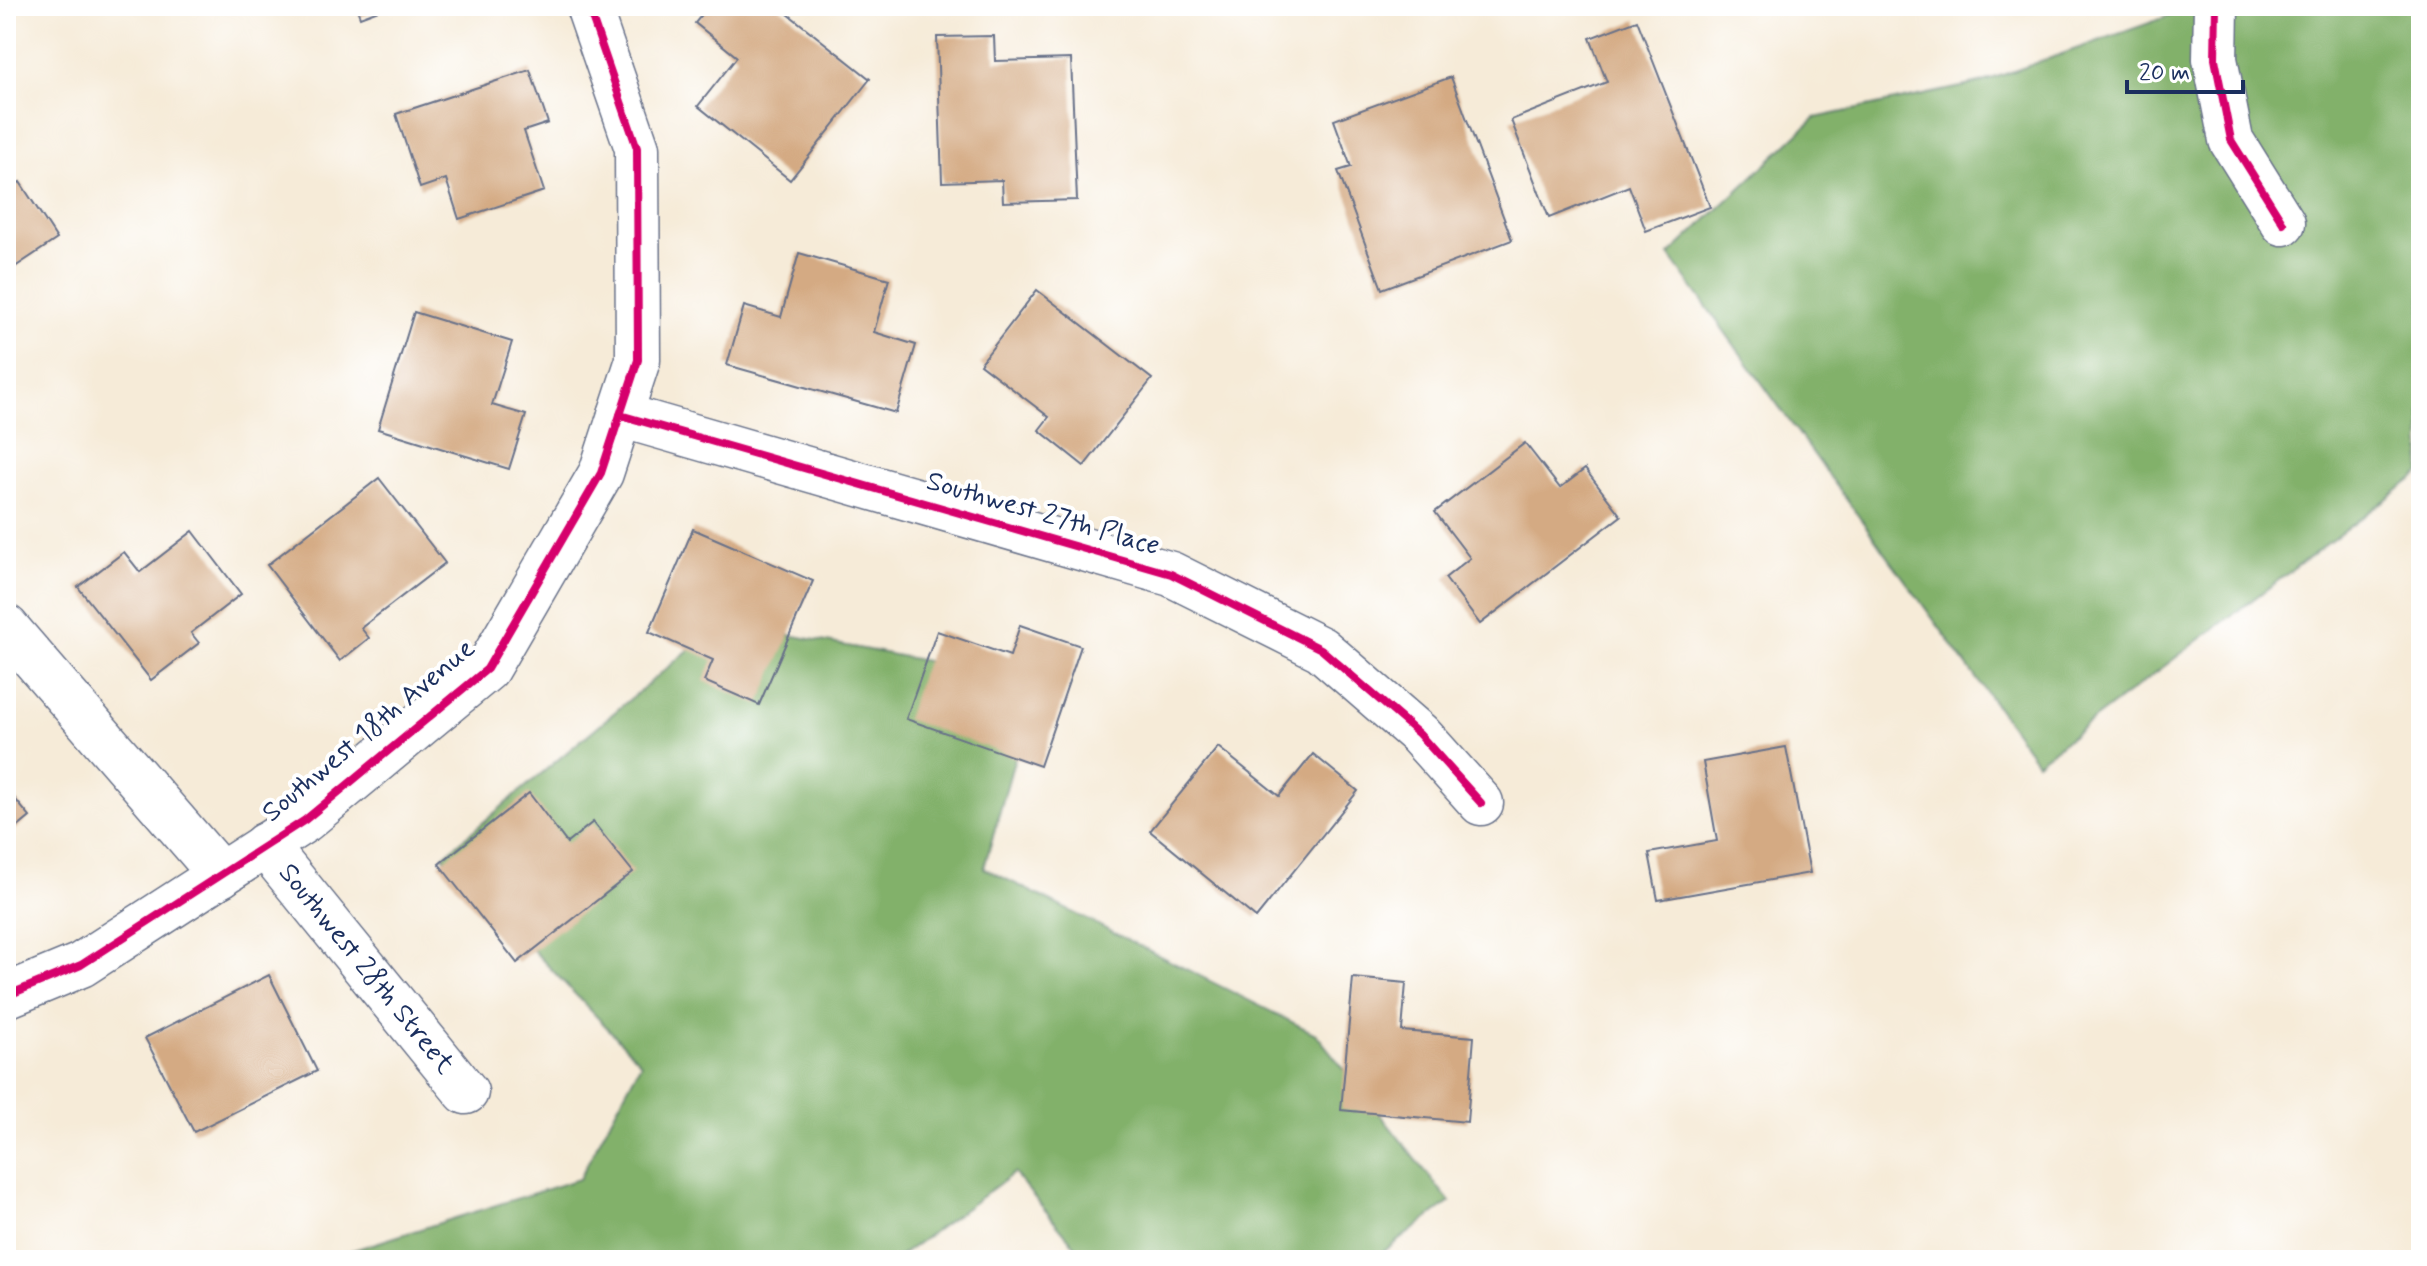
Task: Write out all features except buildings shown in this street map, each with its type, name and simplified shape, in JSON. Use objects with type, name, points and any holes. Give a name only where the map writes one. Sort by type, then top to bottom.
[{"type":"street","name":"Southwest 18th Avenue","points":[[6,996],[81,965],[305,820],[487,669],[601,473],[638,360],[637,148],[588,6]]},
{"type":"street","points":[[2216,6],[2215,59],[2231,140],[2283,223]]},
{"type":"street","name":"Southwest 27th Place","points":[[620,415],[1171,574],[1321,649],[1419,734],[1481,803]]},
{"type":"street","points":[[6,627],[221,875]]},
{"type":"street","name":"Southwest 28th Street","points":[[265,845],[466,1092]]},
{"type":"green space","points":[[2175,6],[2421,6],[2421,473],[2037,762],[1669,255],[1815,118],[1980,83],[2172,15]]},
{"type":"green space","points":[[722,622],[1036,682],[984,868],[1316,1034],[1450,1202],[1372,1260],[1087,1260],[1014,1173],[895,1260],[322,1260],[579,1179],[641,1063],[443,856]]},
{"type":"cycle path","points":[[6,996],[81,965],[305,820],[487,669],[601,473],[638,360],[637,148],[588,6]]},
{"type":"cycle path","points":[[2216,6],[2215,59],[2231,140],[2283,223]]},
{"type":"cycle path","points":[[620,415],[1171,574],[1321,649],[1419,734],[1481,803]]}]
